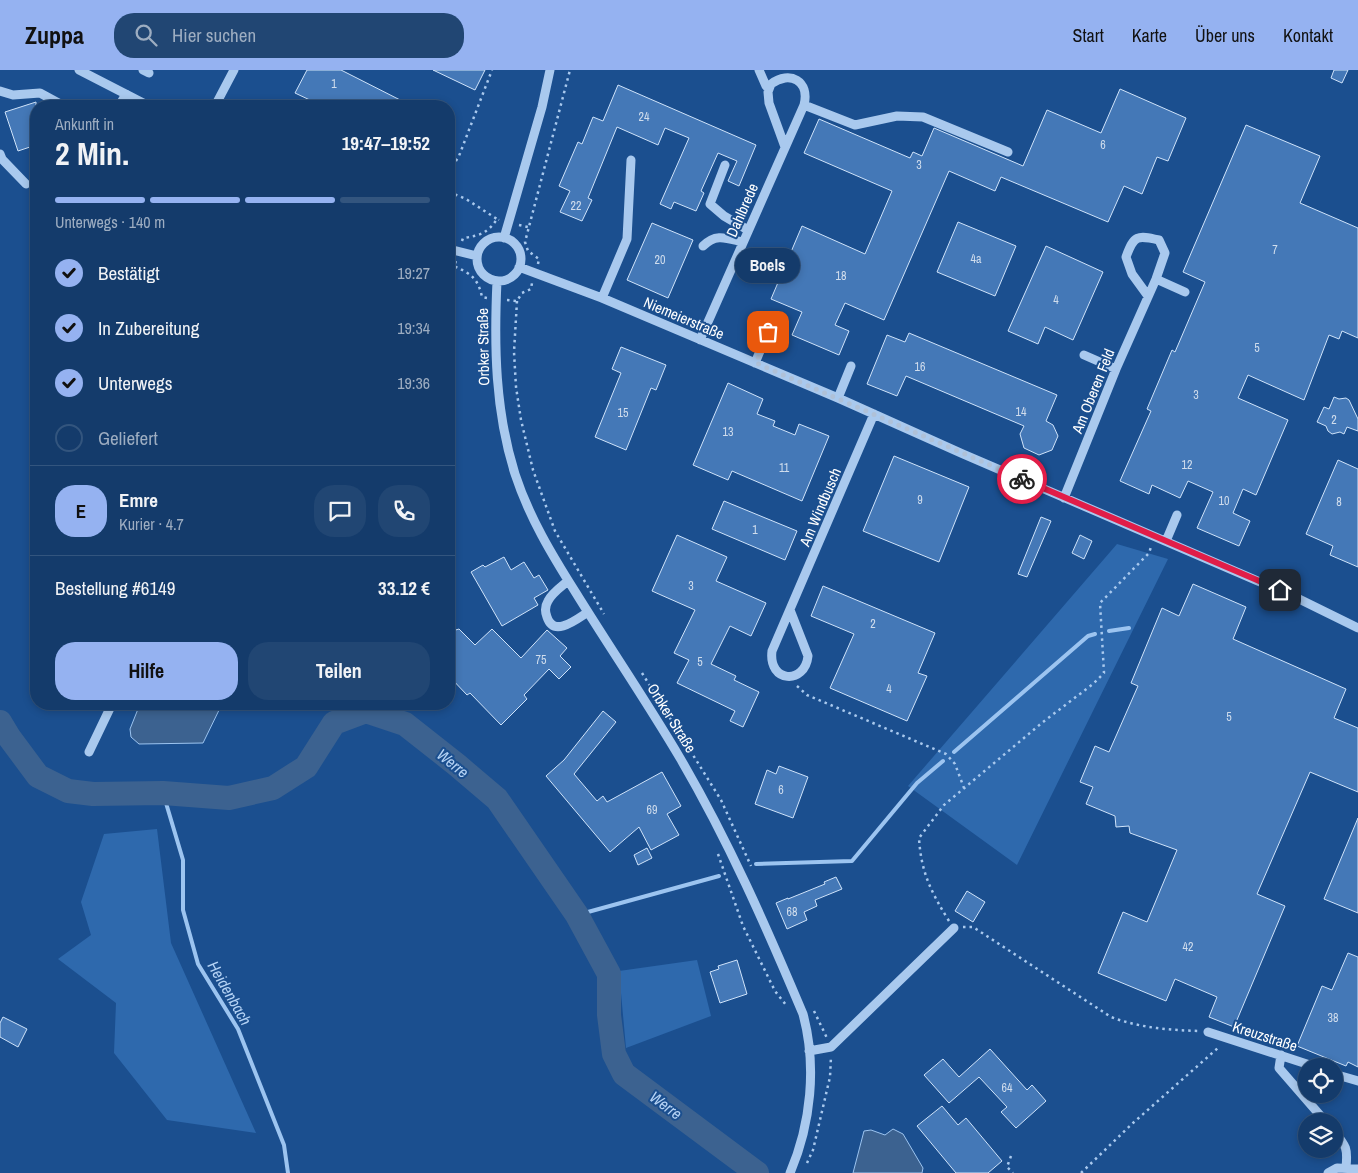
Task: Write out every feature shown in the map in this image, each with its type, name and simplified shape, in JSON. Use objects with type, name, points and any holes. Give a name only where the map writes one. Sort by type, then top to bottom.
[{"type":"street","points":[[79,70],[138,100]]},
{"type":"street","points":[[218,100],[234,70]]},
{"type":"street","points":[[504,238],[542,107],[550,70]]},
{"type":"street","points":[[759,70],[766,86],[769,88]]},
{"type":"street","points":[[785,147],[769,103],[769,88],[776,80],[784,77],[796,78],[800,81],[804,87],[806,99],[804,105],[855,125],[897,116],[923,117],[1008,152]]},
{"type":"street","points":[[0,91],[13,95],[40,93],[53,100]]},
{"type":"street","points":[[122,100],[126,94]]},
{"type":"street","name":"Dahlbrede","points":[[700,340],[804,105]]},
{"type":"street","points":[[0,154],[2,159],[26,184]]},
{"type":"street","points":[[602,298],[628,238],[631,160]]},
{"type":"street","points":[[725,166],[710,204],[724,216],[748,230]]},
{"type":"street","name":"Am Oberen Feld","points":[[1064,498],[1116,368],[1156,279],[1165,253],[1159,240],[1142,236],[1136,238],[1131,243],[1126,257],[1132,274],[1148,296]]},
{"type":"street","points":[[703,246],[710,239],[718,237],[742,242]]},
{"type":"street","points":[[504,238],[510,240],[518,249],[520,255],[519,267],[511,278],[497,281],[481,273],[477,265],[477,256],[484,243],[490,239],[504,238]]},
{"type":"street","points":[[455,251],[477,256]]},
{"type":"street","name":"Niemeierstraße","points":[[519,267],[602,298],[838,398],[1295,597],[1358,628]]},
{"type":"street","points":[[1156,279],[1185,292]]},
{"type":"street","name":"Orbker Straße","points":[[497,281],[496,385],[507,447],[515,475],[531,515],[568,581],[680,756],[733,855],[803,1014],[808,1032],[810,1051],[810,1089],[807,1119],[797,1156],[790,1172]]},
{"type":"street","points":[[756,363],[768,332]]},
{"type":"street","points":[[1084,355],[1116,368]]},
{"type":"street","points":[[838,398],[851,366]]},
{"type":"street","name":"Am Windbusch","points":[[792,676],[780,675],[774,669],[771,661],[772,651],[874,414]]},
{"type":"street","points":[[1166,541],[1177,515]]},
{"type":"street","points":[[568,581],[548,601],[546,614],[549,621],[561,627],[570,624],[588,612]]},
{"type":"street","points":[[790,610],[808,656],[803,670],[792,676]]},
{"type":"street","points":[[89,752],[109,710]]},
{"type":"street","points":[[810,1051],[834,1048],[954,928]]},
{"type":"street","name":"Kreuzstraße","points":[[1208,1032],[1298,1061]]},
{"type":"street","points":[[1281,1055],[1279,1068],[1318,1113]]},
{"type":"street","points":[[1343,1077],[1358,1081]]},
{"type":"street","points":[[1343,1143],[1347,1150],[1346,1167]]},
{"type":"street","points":[[1328,1173],[1337,1168],[1358,1169]]},
{"type":"path","points":[[455,163],[460,156],[492,70]]},
{"type":"path","points":[[555,531],[533,470],[521,420],[516,387],[514,352],[517,300],[522,293],[531,289],[539,259],[528,251],[525,242],[570,70]]},
{"type":"path","points":[[455,194],[466,199],[497,219],[528,227]]},
{"type":"path","points":[[455,263],[463,238],[472,237],[490,230],[497,219]]},
{"type":"path","points":[[455,267],[473,277],[480,285],[482,297],[517,300]]},
{"type":"path","points":[[1156,537],[1148,553],[1100,603],[1104,673],[1094,684],[1043,722],[944,805],[919,838],[920,858],[932,894],[954,928],[972,927],[1118,1019],[1130,1024],[1167,1030],[1208,1032]]},
{"type":"path","points":[[792,676],[797,688],[807,694],[946,754],[955,764],[964,788]]},
{"type":"path","points":[[720,860],[731,896],[746,934],[775,991],[787,1006]]},
{"type":"path","points":[[1081,1173],[1132,1123],[1216,1048],[1240,1042]]},
{"type":"path","points":[[806,1164],[813,1150],[830,1078],[834,1048]]},
{"type":"path","points":[[1011,1156],[1007,1167],[1013,1173]]},
{"type":"shaded area","points":[[1117,544],[1168,559],[1017,865],[908,786]]},
{"type":"shaded area","points":[[138,710],[219,710],[203,743],[139,744],[131,737],[130,729]]},
{"type":"shaded area","points":[[157,829],[171,943],[256,1133],[167,1120],[114,1053],[116,1003],[58,959],[91,935],[81,902],[104,834]]},
{"type":"shaded area","points":[[697,960],[711,1016],[626,1048],[619,971]]},
{"type":"shaded area","points":[[893,1129],[903,1134],[923,1168],[922,1173],[853,1173],[864,1131],[871,1130],[885,1135]]},
{"type":"building","points":[[307,70],[341,70],[400,100],[310,100],[295,93]]},
{"type":"building","points":[[433,70],[485,70],[475,90]]},
{"type":"building","points":[[1334,70],[1348,70],[1342,83],[1331,78]]},
{"type":"building","points":[[618,85],[756,145],[739,186],[728,181],[737,161],[718,153],[701,191],[704,193],[696,211],[674,202],[671,209],[660,204],[689,138],[665,128],[658,145],[617,127],[588,198],[592,200],[582,221],[560,212],[570,191],[559,186],[578,142],[582,144],[593,117],[603,121]]},
{"type":"building","points":[[1120,89],[1186,118],[1168,161],[1157,157],[1142,194],[1124,186],[1108,222],[1001,177],[995,191],[949,171],[884,320],[845,303],[835,325],[849,331],[839,355],[792,335],[802,312],[771,299],[802,226],[865,254],[892,191],[804,153],[819,119],[910,158],[913,152],[922,156],[934,128],[1023,166],[1047,110],[1101,133]]},
{"type":"building","points":[[30,104],[30,147],[18,151],[5,112]]},
{"type":"building","points":[[1246,125],[1320,156],[1300,203],[1358,228],[1358,338],[1342,331],[1339,339],[1329,335],[1304,400],[1248,375],[1238,398],[1288,420],[1256,495],[1243,489],[1233,513],[1250,521],[1239,546],[1197,528],[1213,492],[1188,481],[1180,498],[1152,485],[1149,494],[1120,481],[1151,411],[1147,409],[1172,350],[1175,352],[1205,282],[1183,272]]},
{"type":"building","points":[[958,222],[1016,246],[995,296],[937,272]]},
{"type":"building","points":[[652,223],[693,240],[668,298],[627,280]]},
{"type":"building","points":[[1046,246],[1103,272],[1073,340],[1045,327],[1038,344],[1008,331]]},
{"type":"building","points":[[909,333],[1057,395],[1046,421],[1053,425],[1058,436],[1052,450],[1039,455],[1024,448],[1020,434],[1024,426],[906,376],[897,396],[867,384],[887,335],[905,342]]},
{"type":"building","points":[[621,347],[666,365],[656,390],[651,388],[626,450],[595,437],[621,373],[612,369]]},
{"type":"building","points":[[728,383],[763,399],[757,414],[775,421],[773,426],[795,435],[799,424],[829,436],[802,501],[732,471],[728,480],[693,465]]},
{"type":"building","points":[[1334,397],[1349,400],[1358,419],[1358,431],[1347,427],[1344,434],[1340,432],[1332,434],[1326,426],[1317,422],[1324,407],[1329,409]]},
{"type":"building","points":[[894,456],[969,487],[939,562],[863,531]]},
{"type":"building","points":[[1338,460],[1358,469],[1358,567],[1330,555],[1333,546],[1306,534]]},
{"type":"building","points":[[724,501],[797,531],[785,560],[712,529]]},
{"type":"building","points":[[1041,517],[1051,521],[1027,577],[1018,574]]},
{"type":"building","points":[[677,535],[727,557],[716,581],[766,603],[751,636],[730,626],[711,664],[736,676],[734,680],[759,692],[743,727],[730,721],[735,711],[677,683],[689,660],[674,653],[695,610],[652,591]]},
{"type":"building","points":[[1080,535],[1092,541],[1084,559],[1072,553]]},
{"type":"building","points":[[504,557],[511,570],[524,562],[534,578],[539,575],[548,590],[534,598],[538,605],[502,626],[471,572]]},
{"type":"building","points":[[1193,584],[1246,607],[1233,639],[1346,689],[1334,718],[1358,728],[1358,792],[1310,772],[1257,894],[1285,906],[1234,1027],[1209,1017],[1217,997],[1175,979],[1166,1001],[1098,973],[1123,912],[1147,922],[1177,850],[1130,833],[1129,826],[1116,827],[1115,816],[1086,804],[1093,787],[1080,782],[1095,746],[1109,752],[1138,686],[1131,683],[1162,608],[1179,616]]},
{"type":"building","points":[[823,586],[935,633],[918,673],[927,676],[907,721],[830,688],[854,634],[811,616]]},
{"type":"building","points":[[459,629],[475,645],[492,629],[521,658],[547,630],[567,648],[560,656],[571,667],[559,679],[549,669],[524,695],[527,699],[501,725],[470,693],[467,695],[455,682],[455,630]]},
{"type":"building","points":[[603,711],[616,722],[574,774],[597,801],[603,796],[607,802],[662,772],[681,806],[667,814],[679,835],[651,850],[639,827],[610,852],[546,776],[564,760]]},
{"type":"building","points":[[779,766],[808,777],[793,818],[755,804],[767,770],[776,774]]},
{"type":"building","points":[[1358,818],[1358,913],[1324,899]]},
{"type":"building","points":[[647,848],[652,858],[638,865],[634,855]]},
{"type":"building","points":[[836,877],[842,889],[815,900],[817,906],[804,912],[807,920],[787,929],[776,903],[825,884],[824,882]]},
{"type":"building","points":[[967,891],[985,902],[973,922],[955,911]]},
{"type":"building","points":[[1348,953],[1358,957],[1358,1067],[1348,1062],[1346,1066],[1343,1065],[1343,1058],[1326,1058],[1297,1046],[1322,986],[1332,990]]},
{"type":"building","points":[[737,960],[747,994],[720,1003],[710,972],[719,969],[718,966]]},
{"type":"building","points":[[3,1017],[27,1029],[18,1047],[0,1037],[0,1023]]},
{"type":"building","points":[[990,1049],[1027,1090],[1032,1085],[1046,1101],[1016,1128],[1001,1112],[1007,1107],[979,1077],[949,1103],[924,1075],[943,1059],[959,1077]]},
{"type":"building","points":[[942,1106],[958,1125],[966,1118],[1002,1161],[988,1173],[956,1173],[917,1126]]},
{"type":"waterway","points":[[1109,631],[1129,628]]},
{"type":"waterway","points":[[954,752],[1088,636],[1095,634]]},
{"type":"waterway","name":"Werre","points":[[0,722],[38,776],[68,791],[93,794],[163,793],[229,798],[273,788],[306,767],[334,723],[366,711],[405,724],[497,799],[577,915],[609,974],[609,1015],[614,1054],[624,1074],[757,1173]]},
{"type":"waterway","points":[[756,864],[852,861],[917,783],[943,761]]},
{"type":"waterway","name":"Heidenbach","points":[[163,793],[183,860],[183,910],[198,964],[238,1029],[284,1145],[288,1173]]},
{"type":"waterway","points":[[577,915],[719,876]]},
{"type":"way so far","points":[[768,332],[756,363],[1022,479]]},
{"type":"place","name":"Boels","points":[[768,332]]},
{"type":"route","points":[[1022,479],[1280,590]]}]
